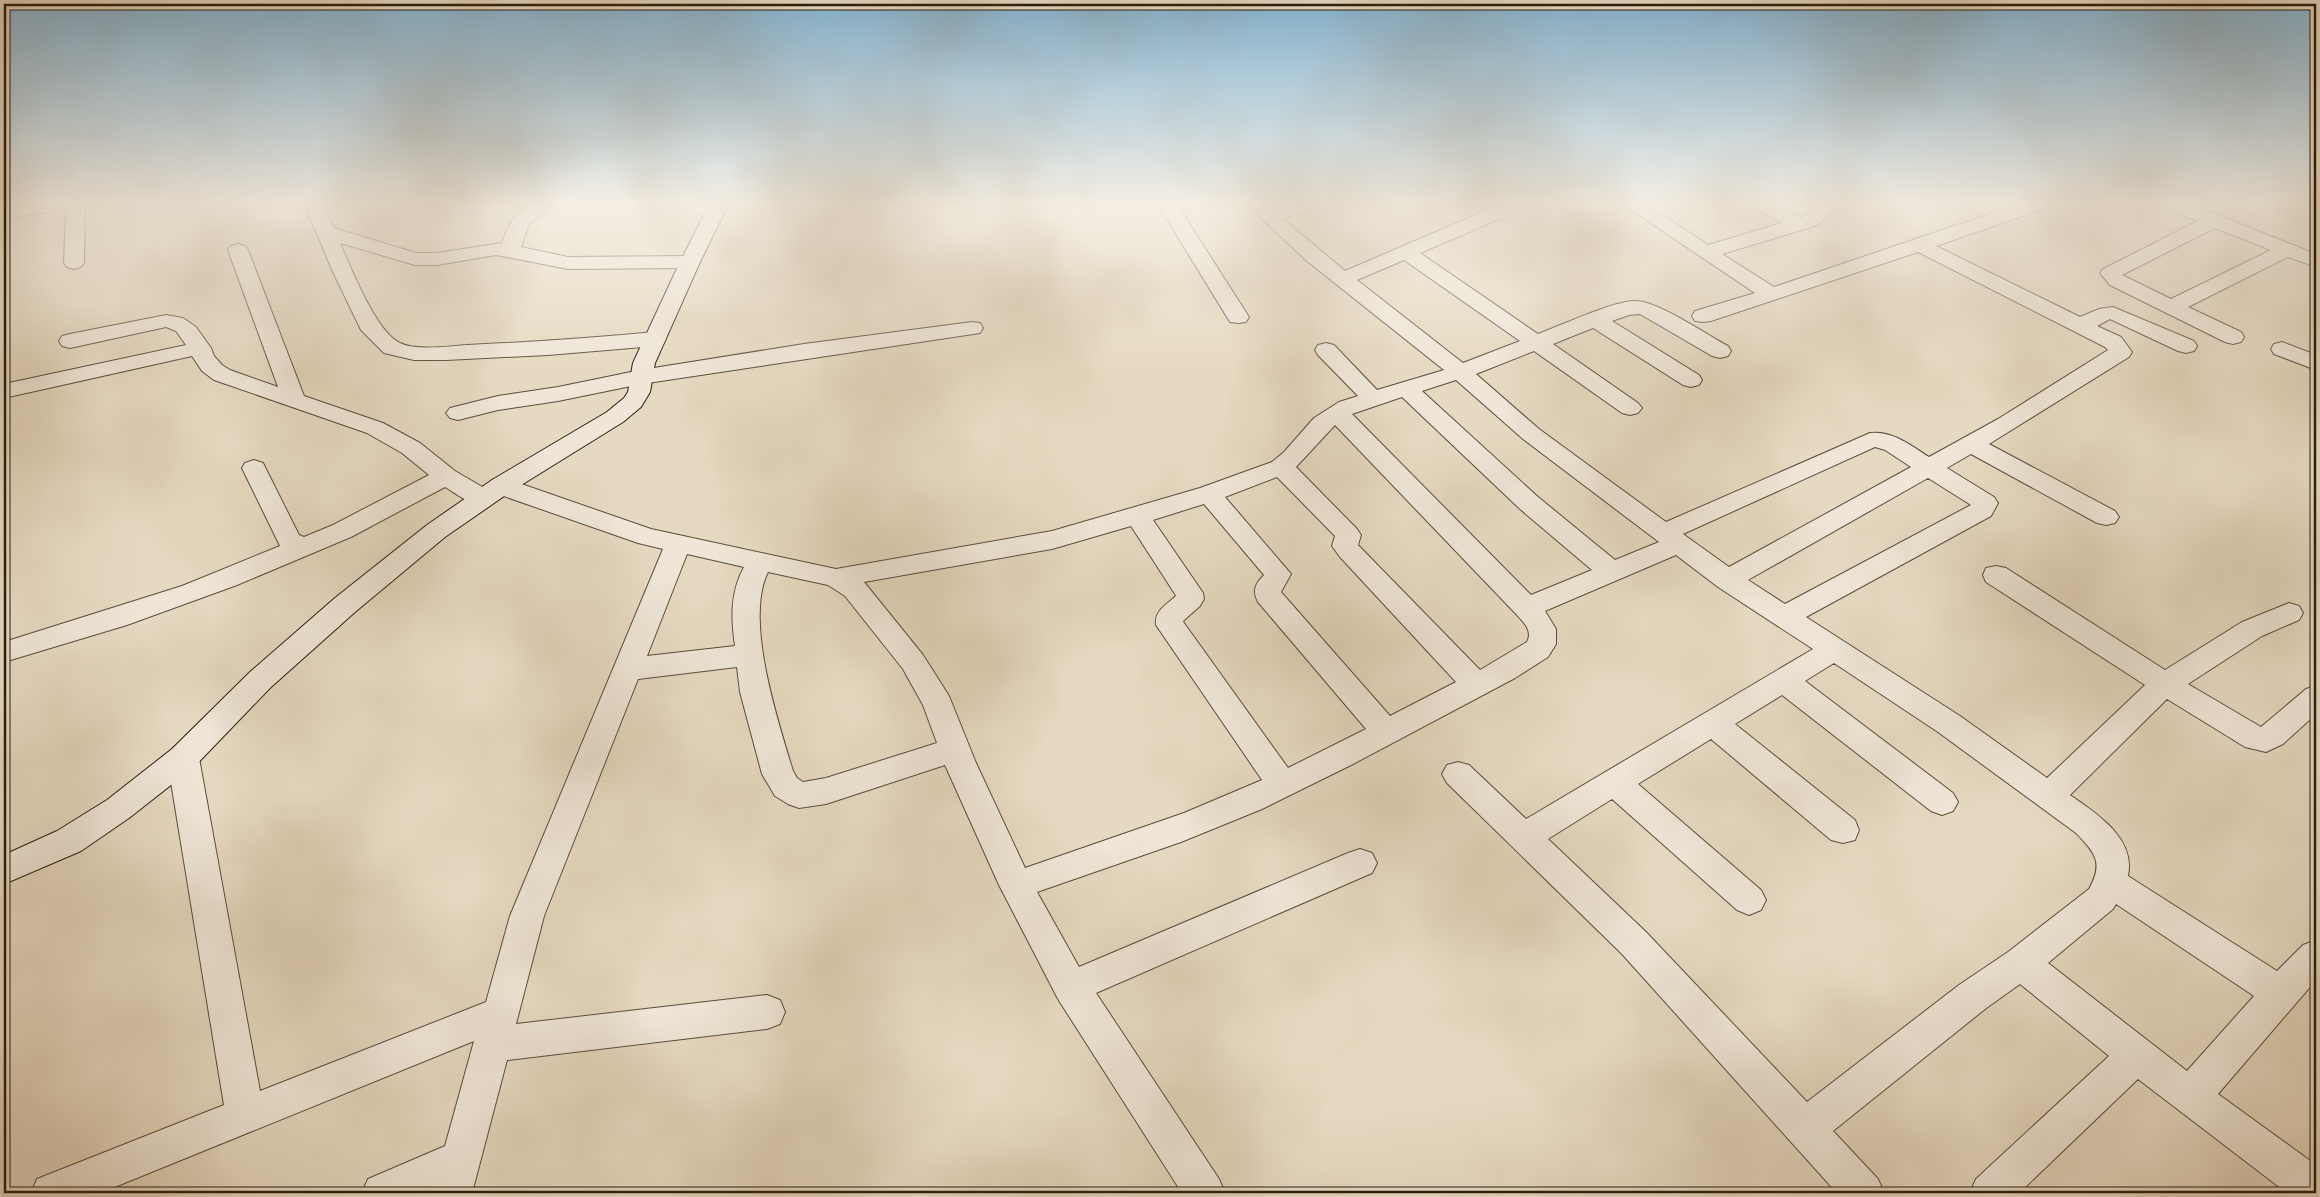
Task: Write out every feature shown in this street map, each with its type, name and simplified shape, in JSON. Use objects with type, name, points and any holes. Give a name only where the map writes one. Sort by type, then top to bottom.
[{"type":"street","points":[[74,259],[74,264]]},
{"type":"street","points":[[241,259],[294,400]]},
{"type":"street","points":[[338,259],[372,330],[392,348],[414,353],[446,353],[548,348],[655,339]]},
{"type":"street","points":[[415,259],[438,259]]},
{"type":"street","points":[[543,259],[568,263],[690,262]]},
{"type":"street","points":[[4,870],[69,841],[118,809],[183,758],[260,680],[345,605],[436,531],[491,492],[615,416],[634,402],[639,392],[644,363],[692,259]]},
{"type":"street","points":[[1201,259],[1238,316]]},
{"type":"street","points":[[1318,259],[1441,355],[1531,434],[1671,539],[1728,580],[1949,724],[2087,824],[2106,843],[2114,864],[2110,882],[2101,899],[2021,963],[1972,997],[1804,1129]]},
{"type":"street","points":[[1340,277],[1388,259]]},
{"type":"street","points":[[1416,259],[1630,408]]},
{"type":"street","points":[[1716,259],[1772,296]]},
{"type":"street","points":[[1703,316],[1772,296],[1879,259]]},
{"type":"street","points":[[1728,580],[1931,467],[2122,352],[2112,342],[1947,259]]},
{"type":"street","points":[[2138,259],[2110,273],[2117,281],[2233,337]]},
{"type":"street","points":[[2172,307],[2268,259]]},
{"type":"street","points":[[836,578],[1052,540],[1208,494],[1281,467],[1293,457],[1322,423],[1347,407],[1460,372],[1624,309],[1636,307],[1647,310],[1720,351]]},
{"type":"street","points":[[2080,326],[2106,313],[2112,313],[2186,346]]},
{"type":"street","points":[[1595,320],[1692,380]]},
{"type":"street","points":[[70,341],[166,322],[176,322],[186,327],[209,365],[222,375],[375,428],[411,448],[446,476],[491,492],[647,537],[836,578],[855,589],[913,662],[938,704],[955,750],[1016,885],[1071,987],[1205,1193]]},
{"type":"street","points":[[458,413],[498,403],[558,394],[641,377],[972,328]]},
{"type":"street","points":[[4,391],[200,348]]},
{"type":"street","points":[[2282,349],[2316,364]]},
{"type":"street","points":[[1326,350],[1374,399]]},
{"type":"street","points":[[1406,389],[1530,503],[1612,572]]},
{"type":"street","points":[[1016,885],[1219,813],[1283,785],[1476,685],[1531,654],[1541,646],[1544,636],[1540,625],[1527,608],[1337,414]]},
{"type":"street","points":[[1527,608],[1612,572],[1671,539],[1870,440],[1885,441],[1931,467],[1985,503],[1982,510],[1784,617]]},
{"type":"street","points":[[1970,444],[2106,517]]},
{"type":"street","points":[[1281,467],[1344,530],[1348,535],[1345,546],[1349,551],[1476,685]]},
{"type":"street","points":[[254,468],[289,540],[300,547]]},
{"type":"street","points":[[4,652],[146,609],[201,590],[300,547],[316,544],[446,476]]},
{"type":"street","points":[[1208,494],[1278,574],[1266,590],[1268,595],[1386,732]]},
{"type":"street","points":[[1136,516],[1189,593],[1190,599],[1169,618],[1170,625],[1283,785]]},
{"type":"street","points":[[382,1193],[457,1176],[527,916],[678,543]]},
{"type":"street","points":[[760,561],[749,583],[745,616],[755,692],[778,774],[786,787],[799,795],[826,791],[955,750]]},
{"type":"street","points":[[1996,575],[2165,684],[2256,739],[2266,740],[2316,697]]},
{"type":"street","points":[[2049,796],[2129,716],[2165,684],[2252,629],[2288,613]]},
{"type":"street","points":[[1524,837],[1834,650]]},
{"type":"street","points":[[628,669],[750,655]]},
{"type":"street","points":[[1783,680],[1942,802]]},
{"type":"street","points":[[1713,723],[1843,830]]},
{"type":"street","points":[[183,758],[245,1116]]},
{"type":"street","points":[[1458,774],[1634,943],[1864,1193]]},
{"type":"street","points":[[1614,782],[1748,900]]},
{"type":"street","points":[[1071,987],[1360,863]]},
{"type":"street","points":[[2110,882],[2280,993]]},
{"type":"street","points":[[2190,1097],[2280,993],[2316,956]]},
{"type":"street","points":[[2021,963],[2190,1097],[2316,1190]]},
{"type":"street","points":[[51,1193],[245,1116],[497,1028],[767,1012]]},
{"type":"street","points":[[1990,1193],[2138,1054]]}]
